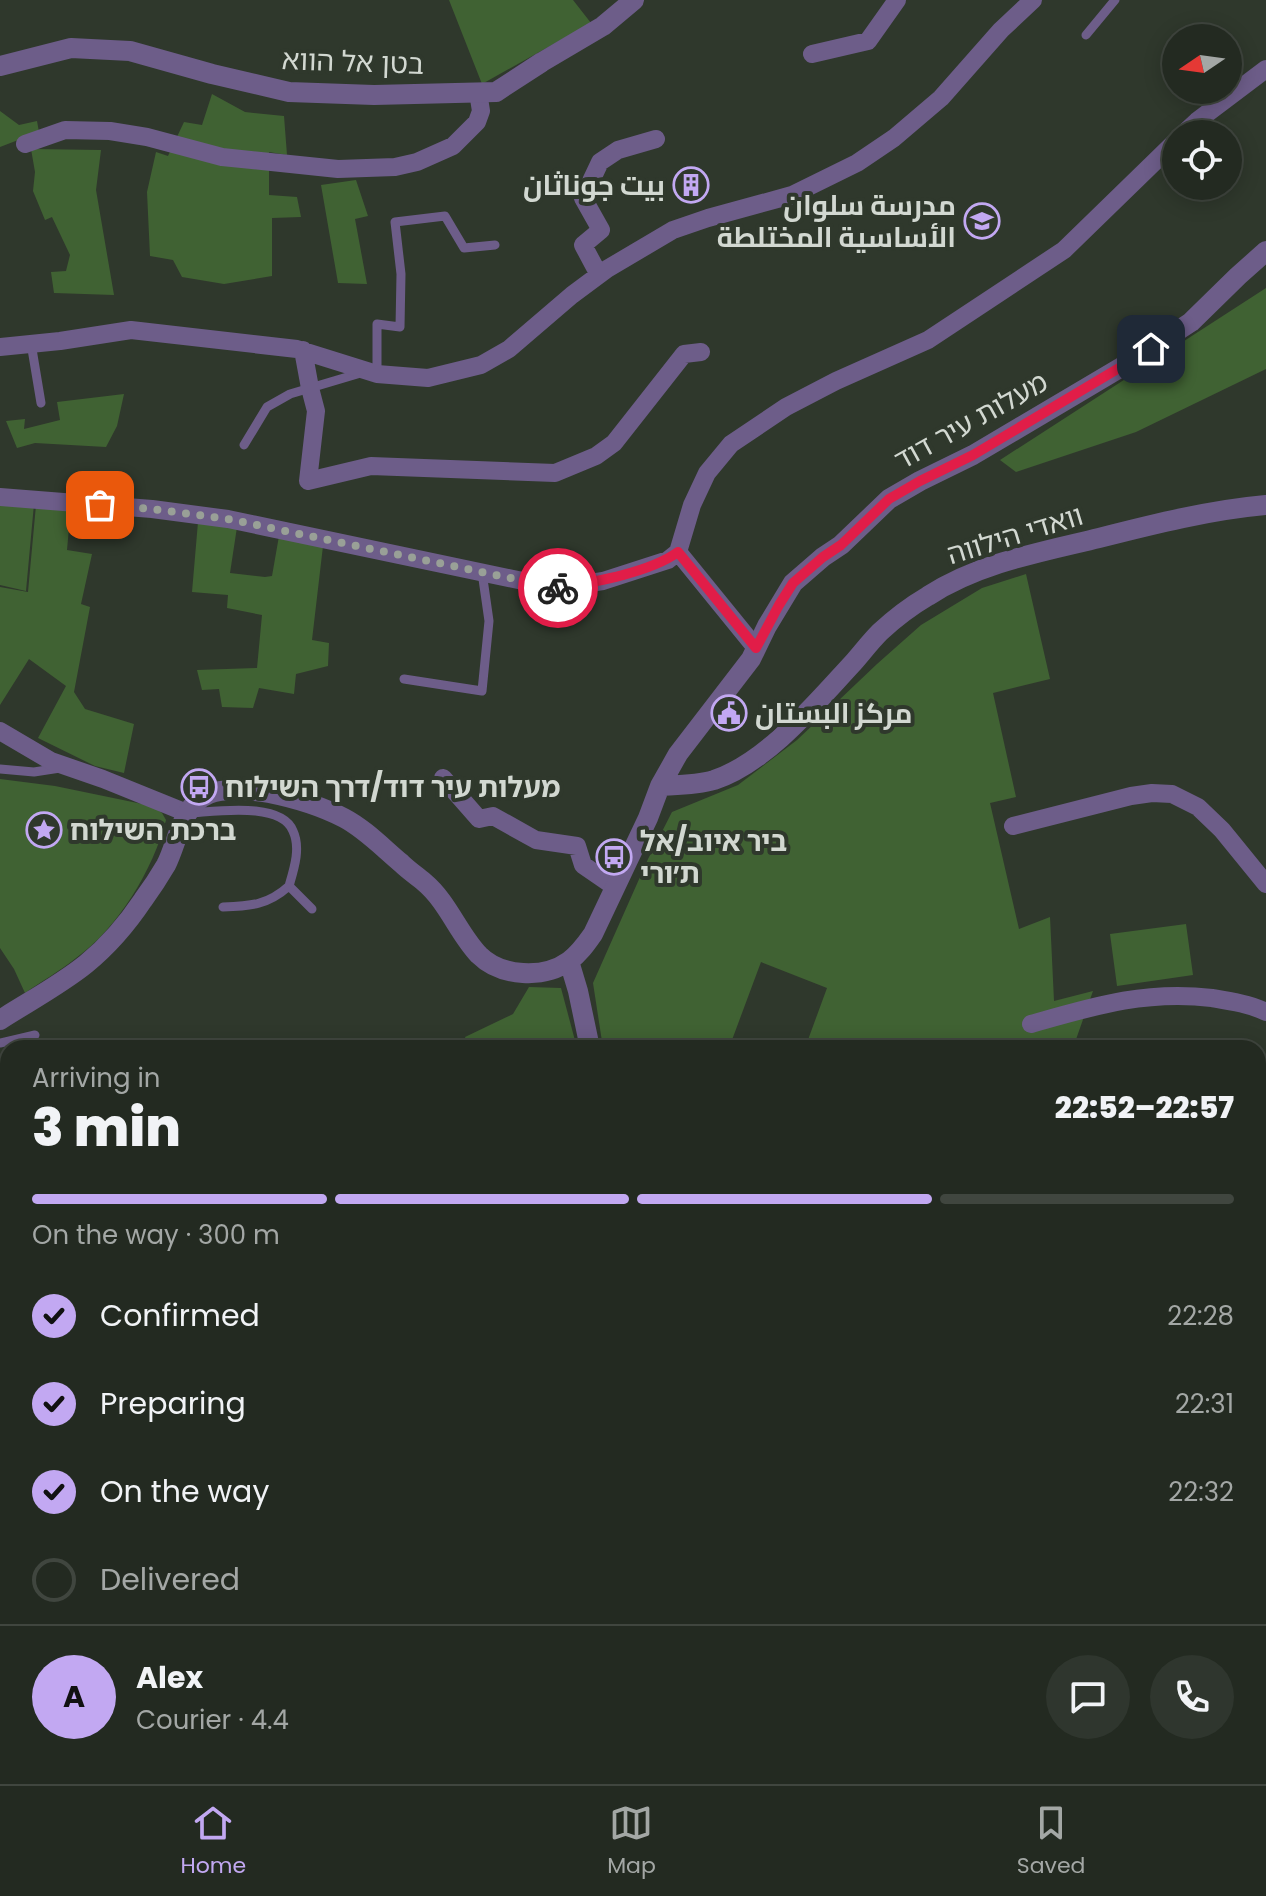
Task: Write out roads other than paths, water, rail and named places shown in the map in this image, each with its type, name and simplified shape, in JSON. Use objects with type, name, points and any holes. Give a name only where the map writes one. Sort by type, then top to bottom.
[{"type":"street","name":"בטן אל הווא","points":[[0,66],[71,48],[130,51],[289,92],[374,95],[496,92],[603,26],[634,0]]},
{"type":"street","points":[[812,54],[868,41],[897,0]]},
{"type":"street","points":[[0,347],[131,330],[303,350],[372,373],[428,378],[481,365],[509,349],[599,275],[673,230],[792,195],[857,163],[894,138],[941,98],[1001,30],[1033,0]]},
{"type":"street","points":[[1198,120],[1266,69]]},
{"type":"street","points":[[25,144],[65,130],[110,131],[147,137],[222,157],[338,169],[395,167],[417,162],[453,146],[477,122],[481,111],[478,92]]},
{"type":"street","points":[[599,275],[583,245],[601,230],[583,198],[600,162],[618,150],[656,139]]},
{"type":"street","points":[[0,497],[152,509],[228,519],[556,588],[603,581],[668,560],[678,552],[692,505],[707,473],[731,444],[786,407],[928,340],[1064,250],[1162,155]]},
{"type":"street","name":"מעלות עיר דוד","points":[[569,961],[593,934],[660,786],[678,754],[751,659],[793,583],[841,545],[889,499],[973,455],[1191,322],[1266,251]]},
{"type":"street","points":[[303,350],[316,411],[308,481],[371,466],[555,473],[596,456],[614,443],[684,354],[701,352]]},
{"type":"street","name":"וואדי הילווה","points":[[660,786],[712,781],[756,759],[785,734],[879,633],[929,595],[960,578],[1026,555],[1154,524],[1266,505]]},
{"type":"street","points":[[678,552],[756,648]]},
{"type":"street","points":[[0,731],[51,761],[187,813]]},
{"type":"street","points":[[443,778],[479,819],[493,816],[536,840],[577,846],[583,865],[615,887]]},
{"type":"street","points":[[0,1020],[85,965],[107,945],[167,864],[187,813],[209,793],[265,792],[314,805],[345,818],[427,884],[443,902],[471,945],[492,964],[513,971],[535,973],[569,961],[588,1040]]},
{"type":"street","points":[[1013,826],[1131,796],[1172,794],[1198,807],[1266,884]]},
{"type":"street","points":[[1031,1024],[1108,1002],[1148,997],[1188,995],[1228,1000],[1266,1012]]},
{"type":"lane","points":[[1086,35],[1115,0]]},
{"type":"lane","points":[[244,445],[267,407],[290,394],[372,373],[377,324],[400,327],[401,274],[395,222],[445,216],[464,248],[495,245]]},
{"type":"lane","points":[[31,343],[41,403]]},
{"type":"lane","points":[[404,679],[482,691],[489,621],[482,572]]},
{"type":"lane","points":[[0,769],[34,772],[67,767]]},
{"type":"lane","points":[[187,813],[263,812],[284,818],[293,830],[296,859],[289,886],[251,906],[223,907]]},
{"type":"lane","points":[[289,886],[312,909]]},
{"type":"lane","points":[[13,1040],[35,1035]]},
{"type":"place","name":"بيت جوناثان","points":[[691,185]]},
{"type":"place","name":"مدرسة سلوان الأساسية المختلطة","points":[[982,221]]},
{"type":"place","name":"مركز البستان","points":[[729,713]]},
{"type":"place","name":"מעלות עיר דוד/דרך השילוח","points":[[199,787]]},
{"type":"place","name":"ברכת השילוח","points":[[44,830]]},
{"type":"place","name":"ביר איוב/אל ת׳ורי","points":[[614,857]]}]
